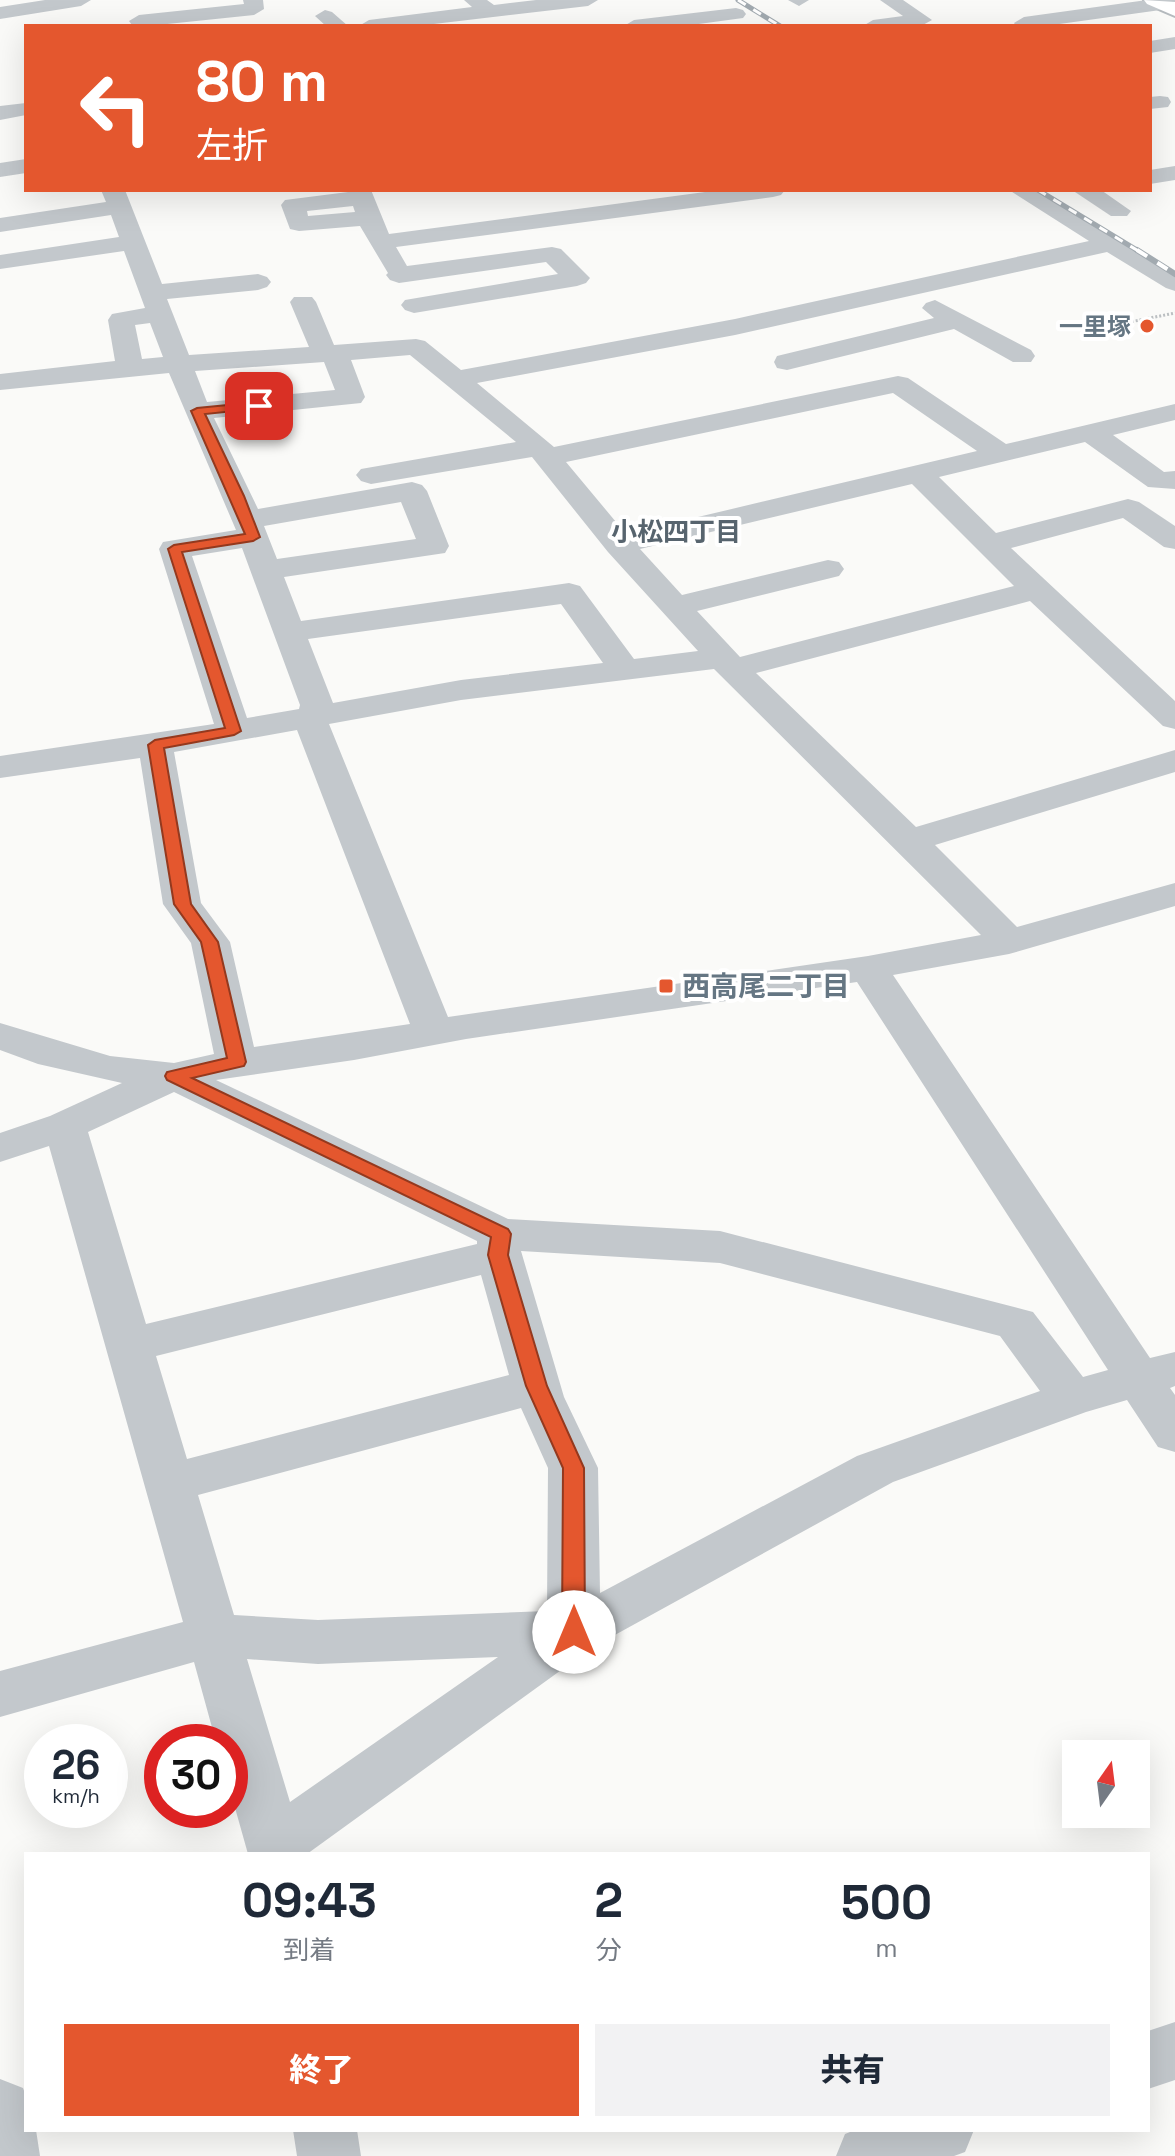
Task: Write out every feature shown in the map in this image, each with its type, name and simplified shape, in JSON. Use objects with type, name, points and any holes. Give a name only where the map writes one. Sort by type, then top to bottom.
[{"type":"street","points":[[0,13],[81,0]]},
{"type":"street","points":[[126,0],[140,24],[254,9],[253,0]]},
{"type":"street","points":[[380,24],[482,6],[588,0]]},
{"type":"street","points":[[715,0],[752,24]]},
{"type":"street","points":[[55,2],[55,24]]},
{"type":"street","points":[[893,2],[923,10],[940,24]]},
{"type":"street","points":[[1026,24],[1166,4]]},
{"type":"street","points":[[879,24],[923,10]]},
{"type":"street","points":[[651,24],[736,14]]},
{"type":"street","points":[[1152,47],[1175,43]]},
{"type":"street","points":[[1152,64],[1175,61]]},
{"type":"street","points":[[0,113],[24,109]]},
{"type":"street","points":[[0,170],[24,166]]},
{"type":"street","points":[[1152,177],[1175,173]]},
{"type":"street","points":[[381,242],[671,196],[739,192]]},
{"type":"street","points":[[1024,192],[1175,283]]},
{"type":"street","points":[[1087,192],[1119,211]]},
{"type":"street","points":[[0,206],[113,196]]},
{"type":"street","points":[[0,225],[113,196]]},
{"type":"street","points":[[113,196],[197,411],[266,570],[317,705],[312,724],[434,1032]]},
{"type":"street","points":[[0,382],[130,368],[416,347],[422,343],[424,335],[414,305],[363,202]]},
{"type":"street","points":[[0,262],[133,242]]},
{"type":"street","points":[[455,379],[735,327],[1111,244]]},
{"type":"street","points":[[399,275],[552,254],[577,278],[414,305]]},
{"type":"street","points":[[130,368],[121,320],[156,303],[258,282]]},
{"type":"street","points":[[903,290],[1022,356]]},
{"type":"street","points":[[197,411],[351,397],[303,302]]},
{"type":"street","points":[[787,362],[958,320]]},
{"type":"street","points":[[735,327],[837,396]]},
{"type":"street","points":[[416,347],[543,452],[619,545],[727,663],[1009,942]]},
{"type":"street","points":[[234,731],[174,549],[246,518],[543,452],[898,384],[1000,453]]},
{"type":"street","points":[[619,545],[1175,412]]},
{"type":"street","points":[[1089,432],[1158,481],[1175,480]]},
{"type":"street","points":[[919,474],[1036,590],[1175,719]]},
{"type":"street","points":[[246,518],[412,491],[434,546],[266,570]]},
{"type":"street","points":[[990,544],[1128,508],[1175,540]]},
{"type":"street","points":[[674,607],[828,569]]},
{"type":"street","points":[[0,767],[155,745],[461,690],[624,669],[727,663],[1036,590]]},
{"type":"street","points":[[289,632],[569,593],[624,669]]},
{"type":"street","points":[[155,745],[182,904],[210,942],[237,1062]]},
{"type":"street","points":[[908,841],[1175,761]]},
{"type":"street","points":[[0,1148],[65,1126],[174,1076],[237,1062],[354,1047],[434,1032],[868,968],[1009,942],[1175,894]]},
{"type":"street","points":[[868,968],[1157,1374],[1175,1434]]},
{"type":"street","points":[[0,1036],[81,1062],[174,1076],[500,1244],[536,1386],[573,1468],[574,1632]]},
{"type":"street","points":[[65,1126],[277,1849],[574,1632],[875,1469],[1072,1398],[1157,1374]]},
{"type":"street","points":[[130,1345],[500,1244],[720,1247],[1016,1324],[1072,1398]]},
{"type":"street","points":[[170,1483],[536,1386]]},
{"type":"street","points":[[0,1694],[214,1635],[318,1642],[574,1632]]},
{"type":"street","points":[[1150,2059],[1175,2051]]},
{"type":"street","points":[[0,2109],[8,2156]]},
{"type":"street","points":[[325,2132],[329,2156]]},
{"type":"street","points":[[868,2156],[936,2132]]},
{"type":"path","points":[[1120,324],[1175,313]]},
{"type":"railway","points":[[738,0],[777,24]]},
{"type":"railway","points":[[1041,192],[1140,252]]},
{"type":"railway","points":[[1137,250],[1175,274]]},
{"type":"place","name":"一里塚","points":[[1147,326]]},
{"type":"place","name":"西高尾二丁目","points":[[666,986]]},
{"type":"district","name":"小松四丁目","points":[[676,532]]},
{"type":"route","points":[[259,406],[197,411],[238,496],[253,537],[174,549],[234,731],[155,745],[182,904],[210,942],[237,1062],[174,1076],[501,1234],[498,1255],[536,1386],[573,1468],[574,1632]]}]
